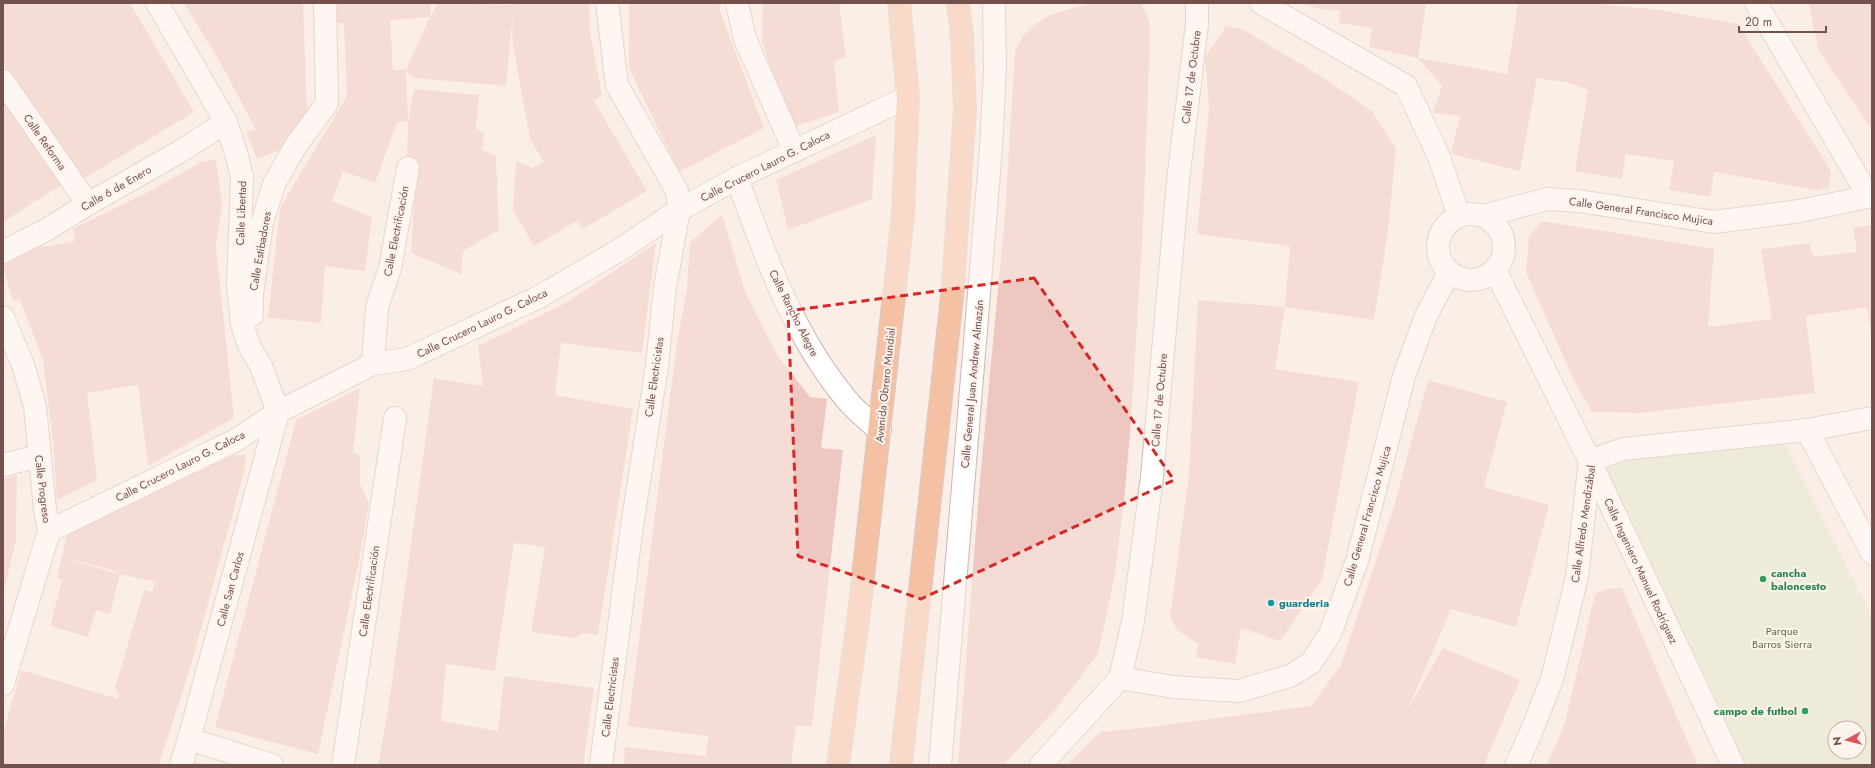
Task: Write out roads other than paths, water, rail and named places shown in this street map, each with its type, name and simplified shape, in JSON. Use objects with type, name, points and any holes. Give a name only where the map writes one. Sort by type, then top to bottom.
[{"type":"main road","name":"Avenida Obrero Mundial","points":[[838,765],[859,614],[903,214],[908,97],[899,3]]},
{"type":"main road","points":[[900,765],[953,287],[965,109],[962,37],[958,3]]},
{"type":"street","name":"Calle Libertad","points":[[157,3],[226,122],[242,177],[238,286],[242,324],[250,348],[261,366],[278,412]]},
{"type":"street","name":"Calle Estibadores","points":[[250,348],[252,293],[262,223],[274,184],[295,146],[327,103],[325,3]]},
{"type":"street","name":"Calle Electricistas","points":[[601,765],[632,526],[657,366],[665,287],[679,210],[677,191],[617,85],[607,3]]},
{"type":"street","points":[[737,3],[745,39],[794,150]]},
{"type":"street","name":"Calle General Juan Andrew Almazán","points":[[940,765],[991,148],[995,70],[994,3]]},
{"type":"street","name":"Calle 17 de Octubre","points":[[1042,765],[1120,678],[1133,622],[1152,477],[1178,181],[1197,24],[1197,3]]},
{"type":"street","points":[[1261,3],[1406,86],[1439,157],[1459,216]]},
{"type":"street","points":[[1756,3],[1870,196]]},
{"type":"street","name":"Calle Reforma","points":[[3,81],[88,204]]},
{"type":"street","name":"Calle Crucero Lauro G. Caloca","points":[[49,531],[236,440],[278,412],[373,364],[406,359],[538,297],[621,249],[679,210],[737,178],[908,97]]},
{"type":"street","name":"Calle 6 de Enero","points":[[3,252],[46,230],[88,204],[181,152],[226,122]]},
{"type":"street","name":"Calle Electrificación","points":[[373,364],[377,307],[390,268],[408,168]]},
{"type":"street","name":"Calle Rancho Alegre","points":[[737,178],[762,248],[786,300],[815,356],[847,400],[880,431]]},
{"type":"street","name":"Calle General Francisco Mujica","points":[[1482,216],[1547,199],[1579,202],[1714,222],[1800,211],[1870,196]]},
{"type":"street","points":[[1466,214],[1482,216],[1492,221],[1499,229],[1504,240],[1504,250],[1501,261],[1495,270],[1486,276],[1468,280],[1458,277],[1450,272],[1441,258],[1439,241],[1442,231],[1449,222],[1459,216],[1466,214]]},
{"type":"street","name":"Calle Ingeniero Manuel Rodríguez","points":[[1495,270],[1590,461],[1733,765]]},
{"type":"street","name":"Calle General Francisco Mujica","points":[[1120,678],[1173,687],[1239,692],[1290,676],[1311,663],[1330,634],[1356,561],[1404,376],[1426,316],[1450,272]]},
{"type":"street","name":"Calle Progreso","points":[[3,317],[23,365],[34,406],[49,531],[3,684]]},
{"type":"street","name":"Calle San Carlos","points":[[180,765],[189,739],[278,412]]},
{"type":"street","name":"Calle Electrificación","points":[[343,765],[395,418]]},
{"type":"street","name":"Calle Alfredo Mendizábal","points":[[1516,765],[1530,735],[1552,679],[1576,577],[1590,461],[1623,449],[1807,430],[1872,418]]},
{"type":"street","points":[[1807,430],[1872,553]]},
{"type":"street","points":[[3,465],[39,456]]},
{"type":"street","points":[[189,739],[272,765]]},
{"type":"place","name":"cancha baloncesto","points":[[1763,579]]},
{"type":"place","name":"guarderia","points":[[1271,603]]},
{"type":"place","name":"campo de futbol","points":[[1805,711]]},
{"type":"park label","name":"Parque Barros Sierra","points":[[1782,637]]}]
